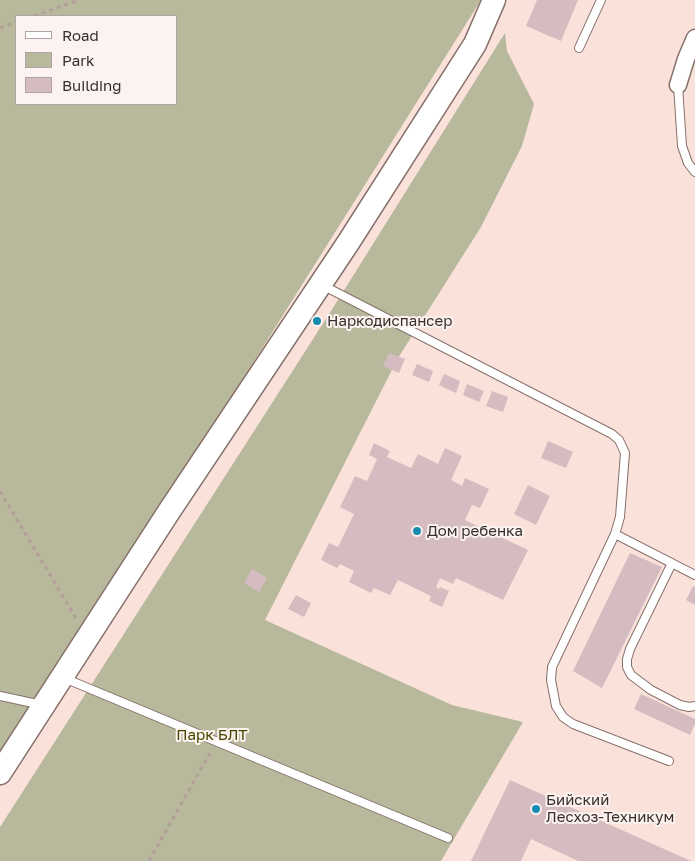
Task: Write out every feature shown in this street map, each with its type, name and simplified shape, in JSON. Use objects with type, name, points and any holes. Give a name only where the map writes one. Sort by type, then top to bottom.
[{"type":"main road","points":[[0,772],[168,513],[322,284],[475,44],[494,0]]},
{"type":"street","points":[[678,85],[695,38]]},
{"type":"lane","points":[[579,48],[602,0]]},
{"type":"lane","points":[[678,85],[682,146],[688,163],[695,172]]},
{"type":"lane","points":[[322,284],[619,440],[625,453],[620,517],[615,534],[552,667],[551,680],[556,706],[564,718],[573,724],[669,761]]},
{"type":"lane","points":[[615,534],[695,575]]},
{"type":"lane","points":[[672,563],[630,649],[627,667],[631,675],[651,690],[680,705],[695,706]]},
{"type":"lane","points":[[62,677],[448,838]]},
{"type":"lane","points":[[0,696],[44,705]]},
{"type":"path","points":[[37,15],[79,0]]},
{"type":"path","points":[[0,28],[15,22]]},
{"type":"path","points":[[0,491],[79,623]]},
{"type":"path","points":[[149,861],[217,741]]},
{"type":"green space","points":[[0,0],[481,0],[84,632],[0,754]]},
{"type":"green space","name":"Парк БЛТ","points":[[505,33],[507,51],[534,104],[522,146],[481,227],[398,358],[265,620],[452,705],[523,722],[441,861],[0,861],[0,827],[331,311]]},
{"type":"building","points":[[537,0],[578,0],[561,41],[526,26]]},
{"type":"building","points":[[389,353],[405,359],[399,373],[383,366]]},
{"type":"building","points":[[417,364],[433,371],[429,382],[412,375]]},
{"type":"building","points":[[444,374],[460,381],[456,393],[439,385]]},
{"type":"building","points":[[467,384],[484,391],[479,402],[463,395]]},
{"type":"building","points":[[492,391],[508,397],[503,412],[486,406]]},
{"type":"building","points":[[548,441],[573,452],[566,468],[541,458]]},
{"type":"building","name":"Дом ребенка","points":[[374,443],[390,451],[387,457],[411,468],[418,454],[438,464],[445,448],[462,456],[451,480],[462,486],[465,478],[489,489],[480,508],[472,505],[465,520],[528,550],[503,600],[456,578],[453,584],[440,578],[436,587],[449,591],[442,607],[429,601],[431,596],[398,580],[390,595],[374,588],[371,593],[349,582],[354,571],[340,564],[337,568],[321,560],[329,543],[338,547],[354,514],[340,507],[355,476],[367,481],[377,459],[369,455]]},
{"type":"building","points":[[528,485],[550,496],[536,525],[514,514]]},
{"type":"building","points":[[630,553],[662,567],[602,688],[573,671]]},
{"type":"building","points":[[252,569],[267,578],[259,592],[244,583]]},
{"type":"building","points":[[693,586],[695,587],[695,605],[686,600]]},
{"type":"building","points":[[296,595],[311,603],[304,617],[288,609]]},
{"type":"building","points":[[641,694],[695,719],[690,735],[634,709]]},
{"type":"building","name":"Бийский Лесхоз-Техникум","points":[[510,780],[691,861],[578,861],[531,839],[521,861],[471,861]]},
{"type":"place","name":"Наркодиспансер","points":[[317,321]]},
{"type":"place","name":"Дом ребенка","points":[[417,531]]},
{"type":"place","name":"Бийский Лесхоз-Техникум","points":[[536,809]]}]
